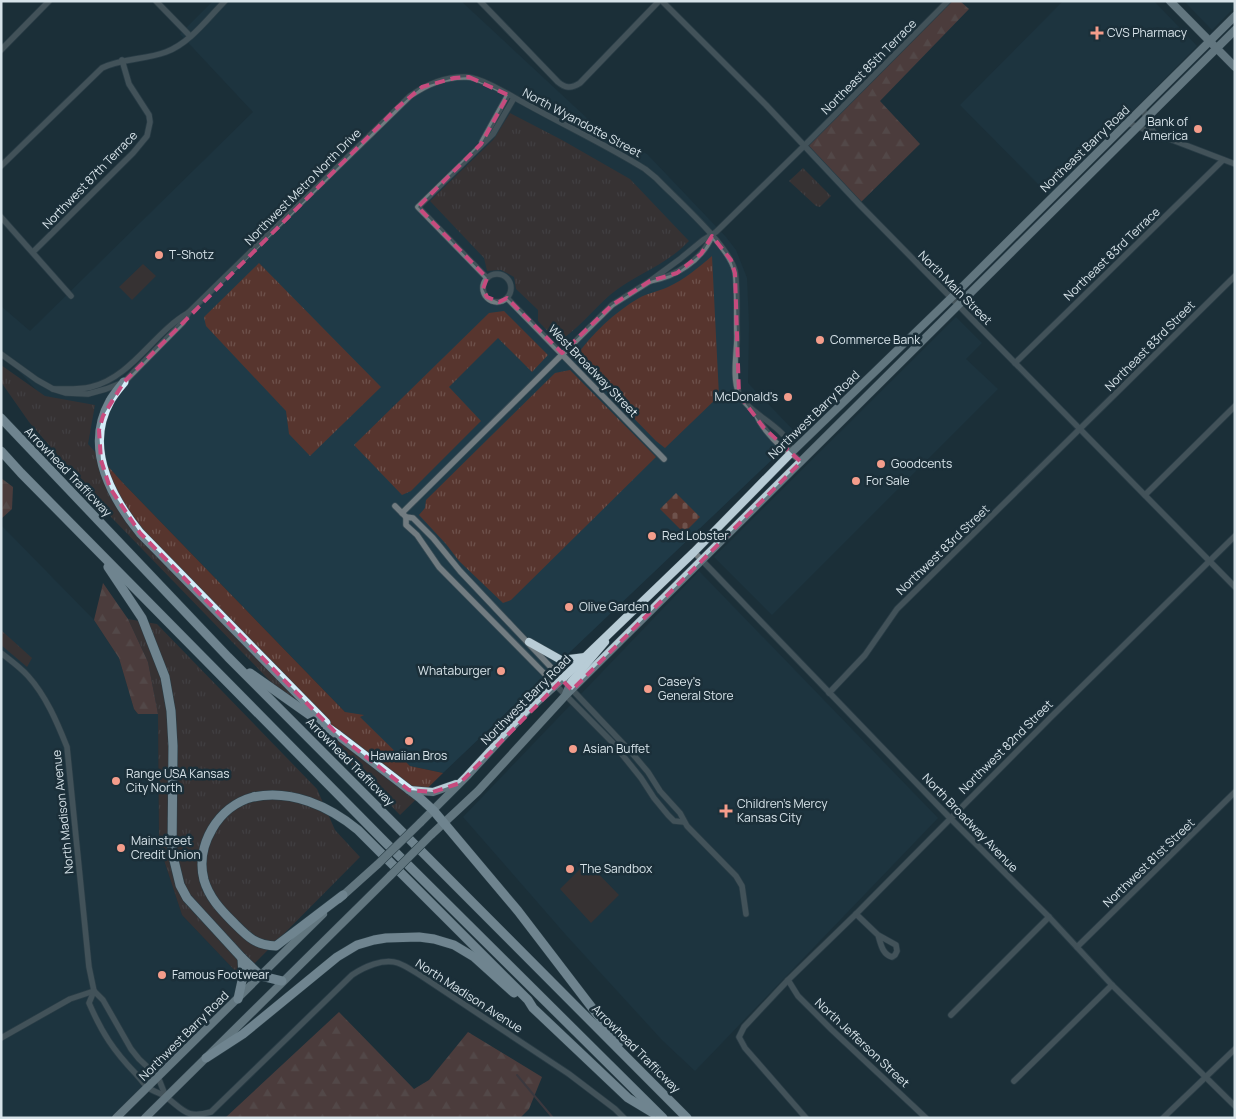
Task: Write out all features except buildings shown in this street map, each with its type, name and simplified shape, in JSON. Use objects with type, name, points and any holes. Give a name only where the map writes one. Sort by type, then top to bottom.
[{"type":"highway","points":[[121,378],[99,430],[101,460],[110,488],[128,518],[140,533],[338,735]]},
{"type":"highway","name":"Arrowhead Trafficway","points":[[1,418],[228,657],[687,1118]]},
{"type":"highway","points":[[1,451],[385,842],[662,1118]]},
{"type":"highway","points":[[95,548],[142,618],[165,676],[171,711],[173,746],[172,852],[180,885],[187,898],[261,976],[282,981]]},
{"type":"highway","points":[[228,657],[338,735],[433,810],[518,911],[641,1071]]},
{"type":"highway","points":[[343,895],[276,946],[265,946],[256,942],[248,937],[225,914],[208,890],[202,868],[206,841],[211,829],[228,810],[239,802],[252,798],[282,795],[329,809],[358,830],[528,1000],[533,1008]]},
{"type":"highway","points":[[206,1058],[243,1034],[337,958],[357,946],[386,938],[419,937],[434,939],[454,946],[474,957],[524,1003],[533,1008],[628,1098],[662,1118]]},
{"type":"highway","points":[[238,998],[243,976],[242,958]]},
{"type":"main road","points":[[1170,1],[1235,67]]},
{"type":"main road","name":"Northeast Barry Road","points":[[951,298],[1235,16]]},
{"type":"main road","name":"Northeast Barry Road","points":[[958,305],[1235,30]]},
{"type":"main road","name":"Northwest Barry Road","points":[[116,1118],[343,895],[420,823],[527,711],[694,552],[792,452],[951,298]]},
{"type":"main road","name":"Northwest Barry Road","points":[[570,688],[702,560],[958,305]]},
{"type":"main road","points":[[565,696],[603,646],[609,633]]},
{"type":"main road","points":[[529,642],[561,660],[585,657]]},
{"type":"main road","name":"Northwest Barry Road","points":[[145,1118],[444,822],[467,802],[565,696]]},
{"type":"main road","points":[[409,790],[433,792],[460,782]]},
{"type":"street","points":[[1,50],[49,1]]},
{"type":"street","points":[[156,1],[190,36]]},
{"type":"street","points":[[1,166],[94,73],[109,64],[122,60],[165,53],[183,43],[225,1]]},
{"type":"street","points":[[480,1],[565,87],[580,83],[632,27],[661,1]]},
{"type":"street","name":"North Main Street","points":[[661,1],[766,105],[951,298],[1235,588]]},
{"type":"street","name":"Northeast 85th Terrace","points":[[404,515],[562,353],[612,305],[650,281],[703,240],[712,236],[948,1]]},
{"type":"street","name":"Northwest 87th Terrace","points":[[33,252],[133,153],[147,136],[150,122],[148,115],[132,90],[122,60]]},
{"type":"street","name":"North Wyandotte Street","points":[[437,81],[469,77],[481,81],[628,158],[656,178],[712,236],[731,260],[735,273],[738,390],[740,395],[756,413],[766,419],[790,443],[792,452],[801,462]]},
{"type":"street","name":"Northwest Metro North Drive","points":[[121,378],[175,321],[188,313],[398,106],[422,88],[437,81]]},
{"type":"street","points":[[481,144],[508,95]]},
{"type":"street","points":[[487,278],[418,207],[493,134],[514,98]]},
{"type":"street","points":[[1143,108],[1154,133]]},
{"type":"street","points":[[1128,124],[1235,164]]},
{"type":"street","name":"Northeast 83rd Terrace","points":[[1016,363],[1223,160]]},
{"type":"street","points":[[1,217],[71,296]]},
{"type":"street","points":[[497,273],[507,277],[512,287],[507,298],[499,302],[487,298],[483,289],[487,278],[497,273]]},
{"type":"street","name":"Northeast 83rd Street","points":[[1080,429],[1235,276]]},
{"type":"street","name":"West Broadway Street","points":[[507,298],[664,459]]},
{"type":"street","name":"Northwest Metro North Drive","points":[[121,378],[183,322],[188,313]]},
{"type":"street","points":[[1,354],[37,380],[53,389],[66,393],[88,394],[121,378]]},
{"type":"street","points":[[53,389],[90,388],[121,378]]},
{"type":"street","points":[[1145,495],[1235,406]]},
{"type":"street","name":"Northwest 83rd Street","points":[[829,692],[865,655],[897,609],[1080,429]]},
{"type":"street","points":[[395,506],[404,515],[413,518],[426,531],[460,571],[632,752],[660,791],[680,813],[684,822],[736,876],[742,886],[746,914]]},
{"type":"street","points":[[404,515],[406,524],[439,567],[624,756],[668,815],[674,820],[684,822]]},
{"type":"street","name":"Northwest 82nd Street","points":[[806,1118],[744,1048],[739,1037],[744,1027],[788,980],[950,818],[1235,536]]},
{"type":"street","name":"North Broadway Avenue","points":[[694,552],[950,818],[1049,917],[1112,985],[1235,1106]]},
{"type":"street","name":"North Madison Avenue","points":[[1,653],[27,675],[43,696],[58,724],[67,747],[89,967],[94,991],[103,1000],[139,1060],[158,1077],[166,1097]]},
{"type":"street","name":"Northwest 81st Street","points":[[1077,947],[1235,792]]},
{"type":"street","points":[[856,914],[878,935]]},
{"type":"street","points":[[951,1016],[1049,917]]},
{"type":"street","name":"North Madison Avenue","points":[[94,991],[89,1003],[105,1037],[122,1060],[148,1087],[166,1097],[186,1116],[195,1118],[211,1112],[348,978],[366,967],[390,962],[397,963],[428,980],[569,1074],[624,1118]]},
{"type":"street","name":"North Jefferson Street","points":[[788,980],[798,996],[832,1030],[926,1118]]},
{"type":"street","points":[[1014,1081],[1112,985]]},
{"type":"street","points":[[1,1038],[70,998],[94,991]]},
{"type":"street","points":[[1163,1118],[1235,1049]]},
{"type":"highlighted area","points":[[469,77],[508,95],[481,144],[418,207],[487,278],[483,289],[487,297],[499,302],[507,298],[562,353],[612,305],[650,281],[677,273],[701,254],[712,236],[731,260],[735,273],[739,395],[764,428],[801,462],[572,690],[562,680],[460,783],[433,792],[409,790],[338,735],[140,533],[110,488],[101,460],[99,430],[103,416],[124,382],[398,107],[422,87],[454,78]]},
{"type":"shaded area","points":[[213,1],[461,1],[603,133],[647,154],[726,237],[736,250],[747,278],[749,325],[748,383],[798,435],[443,773],[410,766],[345,712],[123,483],[1,352],[1,306],[30,331],[253,112],[180,34]]},
{"type":"shaded area","points":[[1063,1],[1154,1],[1197,46],[1049,195],[960,105]]},
{"type":"shaded area","points":[[1184,1],[1235,1],[1235,7],[1212,30]]},
{"type":"shaded area","points":[[956,317],[982,343],[966,359],[998,389],[772,615],[714,557]]},
{"type":"shaded area","points":[[1,525],[94,620],[119,658],[134,709],[138,714],[158,714],[159,845],[182,915],[241,977],[238,999],[116,1118],[1,1118]]},
{"type":"shaded area","points":[[699,571],[938,818],[695,1071],[662,1040],[566,935],[463,817]]},
{"type":"green space","points":[[948,1],[960,1],[969,9],[880,101],[920,144],[859,204],[804,146]]},
{"type":"green space","points":[[510,113],[630,179],[689,241],[671,257],[619,288],[558,342],[538,321],[538,310],[516,289],[514,277],[501,270],[487,271],[484,258],[430,201],[493,140]]},
{"type":"green space","points":[[803,168],[831,196],[820,207],[816,206],[789,181]]},
{"type":"green space","points":[[712,256],[719,396],[665,448],[575,358],[596,332],[621,310],[642,296],[680,281]]},
{"type":"green space","points":[[259,263],[381,387],[310,456],[289,434],[286,411],[206,326],[204,317]]},
{"type":"green space","points":[[143,264],[156,276],[132,300],[119,287]]},
{"type":"green space","points":[[504,311],[548,355],[532,372],[498,338],[449,387],[481,421],[411,491],[402,495],[354,445],[489,313]]},
{"type":"green space","points":[[1,365],[45,396],[95,405],[88,444],[123,483],[345,712],[364,715],[360,717],[410,766],[443,773],[400,815],[112,518],[29,422],[1,382]]},
{"type":"green space","points":[[570,370],[656,457],[511,600],[503,603],[459,561],[419,515],[425,508],[426,500],[555,373]]},
{"type":"green space","points":[[1,478],[13,487],[12,509],[1,519]]},
{"type":"green space","points":[[676,493],[700,517],[684,533],[660,509]]},
{"type":"green space","points":[[103,583],[128,619],[148,662],[158,714],[138,714],[134,709],[119,658],[94,620]]},
{"type":"green space","points":[[128,619],[157,624],[317,789],[335,830],[360,857],[241,977],[182,915],[159,845],[158,714],[148,662]]},
{"type":"green space","points":[[1,630],[32,658],[27,667],[1,645]]},
{"type":"green space","points":[[587,862],[619,895],[591,923],[560,889]]},
{"type":"green space","points":[[339,1012],[414,1089],[429,1080],[468,1032],[542,1077],[529,1109],[520,1118],[225,1118]]},
{"type":"waterway","points":[[517,1075],[553,1118]]},
{"type":"place","name":"CVS Pharmacy","points":[[1097,33]]},
{"type":"place","name":"Bank of America","points":[[1198,129]]},
{"type":"place","name":"T-Shotz","points":[[159,255]]},
{"type":"place","name":"Commerce Bank","points":[[820,340]]},
{"type":"place","name":"McDonald's","points":[[788,397]]},
{"type":"place","name":"Goodcents","points":[[881,464]]},
{"type":"place","name":"For Sale","points":[[856,481]]},
{"type":"place","name":"Red Lobster","points":[[652,536]]},
{"type":"place","name":"Olive Garden","points":[[569,607]]},
{"type":"place","name":"Whataburger","points":[[501,671]]},
{"type":"place","name":"Casey's General Store","points":[[648,689]]},
{"type":"place","name":"Hawaiian Bros","points":[[409,741]]},
{"type":"place","name":"Asian Buffet","points":[[573,749]]},
{"type":"place","name":"Range USA Kansas City North","points":[[116,781]]},
{"type":"place","name":"Children's Mercy Kansas City","points":[[726,811]]},
{"type":"place","name":"Mainstreet Credit Union","points":[[121,848]]},
{"type":"place","name":"The Sandbox","points":[[570,869]]},
{"type":"place","name":"Famous Footwear","points":[[162,975]]}]
